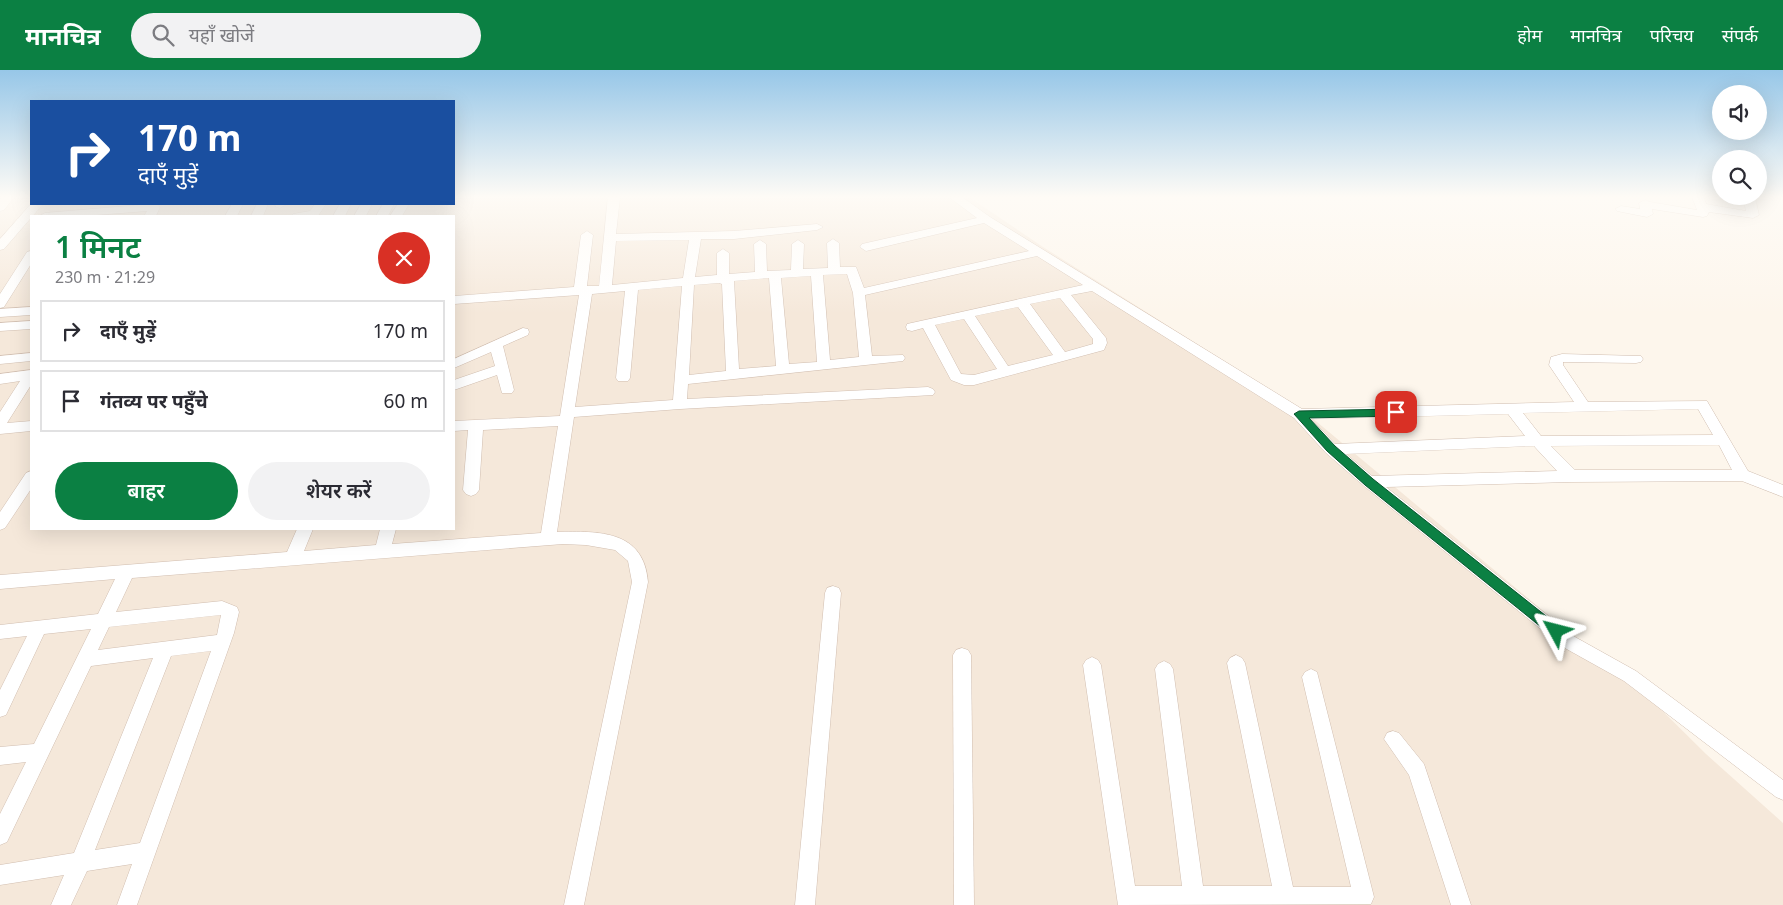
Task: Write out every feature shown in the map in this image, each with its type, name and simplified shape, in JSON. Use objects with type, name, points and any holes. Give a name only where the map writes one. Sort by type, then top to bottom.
[{"type":"street","points":[[0,246],[10,236]]},
{"type":"street","points":[[548,540],[583,291],[587,236]]},
{"type":"street","points":[[605,289],[610,238],[708,236]]},
{"type":"street","points":[[866,247],[913,236]]},
{"type":"street","points":[[1014,236],[1299,414],[1331,449],[1369,482],[1570,642],[1630,676],[1783,791]]},
{"type":"street","points":[[680,404],[688,283],[695,237]]},
{"type":"street","points":[[833,243],[834,271]]},
{"type":"street","points":[[760,244],[761,275]]},
{"type":"street","points":[[797,273],[798,244]]},
{"type":"street","points":[[859,294],[1040,252]]},
{"type":"street","points":[[723,253],[733,375]]},
{"type":"street","points":[[0,304],[25,274],[30,258]]},
{"type":"street","points":[[455,300],[632,288],[761,275],[852,270],[859,294],[866,361]]},
{"type":"street","points":[[816,272],[824,366]]},
{"type":"street","points":[[776,274],[783,370]]},
{"type":"street","points":[[912,327],[1095,286]]},
{"type":"street","points":[[623,378],[632,288]]},
{"type":"street","points":[[927,323],[956,377],[964,380],[974,380],[1099,347],[1099,338],[1063,293]]},
{"type":"street","points":[[1022,302],[1062,357]]},
{"type":"street","points":[[0,313],[30,311]]},
{"type":"street","points":[[968,315],[1005,372]]},
{"type":"street","points":[[0,327],[30,325]]},
{"type":"street","points":[[455,364],[523,332]]},
{"type":"street","points":[[496,344],[507,390]]},
{"type":"street","points":[[0,360],[30,356]]},
{"type":"street","points":[[681,380],[898,358]]},
{"type":"street","points":[[1585,408],[1556,365],[1556,360],[1569,358],[1636,359]]},
{"type":"street","points":[[455,385],[502,368]]},
{"type":"street","points":[[2,382],[30,375]]},
{"type":"street","points":[[0,423],[30,377]]},
{"type":"street","points":[[455,426],[680,404],[928,392]]},
{"type":"street","points":[[1299,414],[1702,404],[1744,475]]},
{"type":"street","points":[[1513,410],[1538,441],[1571,476]]},
{"type":"street","points":[[471,490],[476,424]]},
{"type":"street","points":[[0,429],[30,426]]},
{"type":"street","points":[[1331,449],[1538,441],[1724,440]]},
{"type":"street","points":[[1369,482],[1571,476],[1744,475],[1783,491]]},
{"type":"street","points":[[0,524],[30,479]]},
{"type":"street","points":[[293,557],[305,530]]},
{"type":"street","points":[[382,551],[388,530]]},
{"type":"street","points":[[0,582],[293,557],[548,540],[599,539],[620,545],[634,554],[639,566],[640,582],[606,740],[574,905]]},
{"type":"street","points":[[0,835],[127,572]]},
{"type":"street","points":[[805,905],[832,594]]},
{"type":"street","points":[[0,632],[222,608],[231,612],[222,642],[127,905]]},
{"type":"street","points":[[0,709],[39,628]]},
{"type":"street","points":[[85,659],[222,642]]},
{"type":"street","points":[[61,905],[81,861],[165,650]]},
{"type":"street","points":[[962,655],[964,905]]},
{"type":"street","points":[[1236,663],[1285,898]]},
{"type":"street","points":[[1092,665],[1127,901],[1194,897],[1223,901],[1285,898],[1314,902],[1364,898],[1311,676]]},
{"type":"street","points":[[1164,669],[1194,897]]},
{"type":"street","points":[[1394,739],[1418,770],[1461,905]]},
{"type":"street","points":[[0,756],[40,752]]},
{"type":"street","points":[[0,875],[146,852]]},
{"type":"shaded area","points":[[0,236],[30,236],[30,530],[455,530],[455,236],[1027,236],[1305,412],[1577,639],[1615,664],[1706,754],[1783,823],[1783,905],[0,905]]},
{"type":"route","points":[[1396,412],[1299,414],[1331,449],[1369,482],[1556,631]]}]
